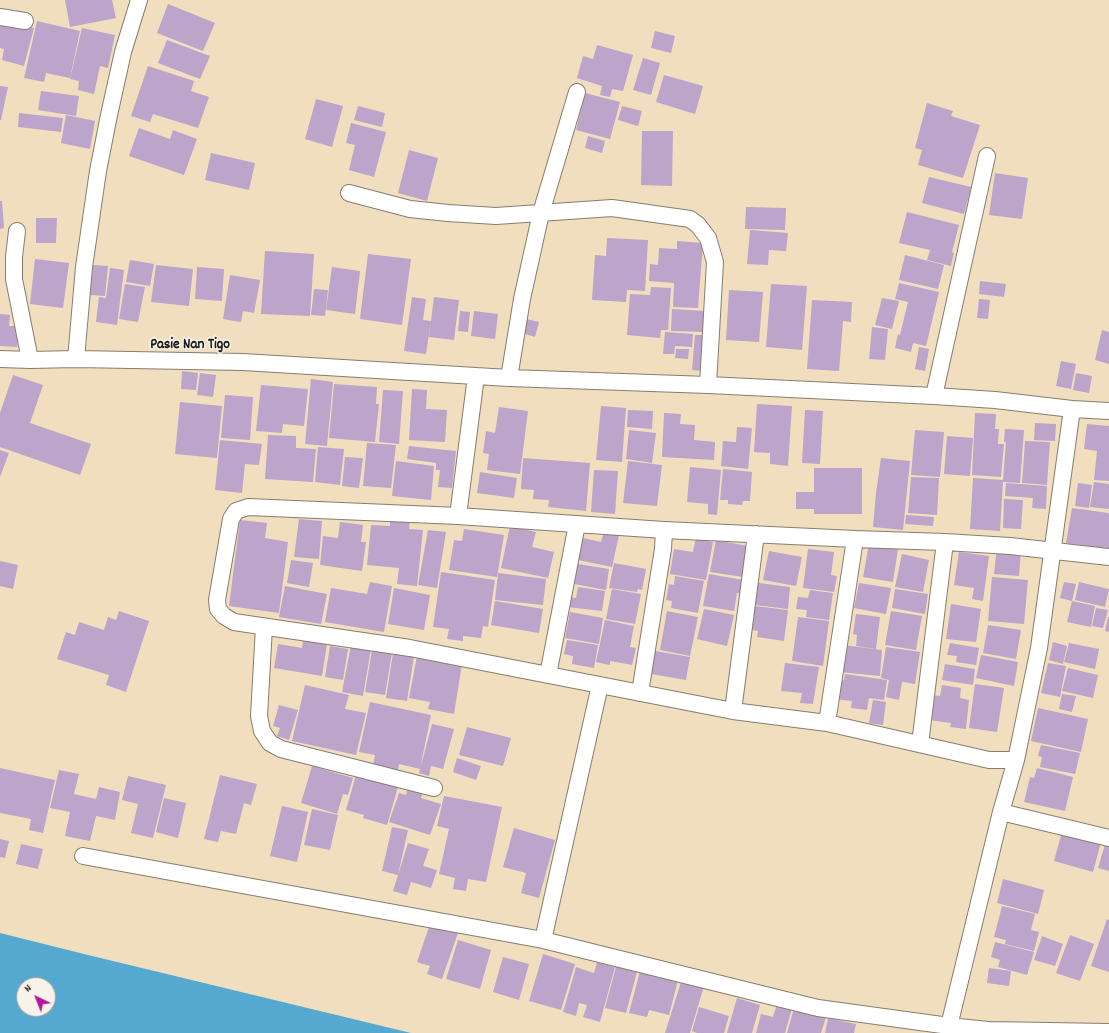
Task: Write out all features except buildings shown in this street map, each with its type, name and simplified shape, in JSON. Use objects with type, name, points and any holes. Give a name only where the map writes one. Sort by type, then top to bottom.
[{"type":"street","points":[[76,359],[84,267],[97,178],[123,52],[139,0]]},
{"type":"street","points":[[0,17],[25,20]]},
{"type":"street","points":[[509,378],[522,299],[541,214],[577,92]]},
{"type":"street","points":[[934,396],[987,156]]},
{"type":"street","points":[[349,193],[410,209],[496,216],[612,208],[690,219],[698,224],[708,238],[715,262],[708,385]]},
{"type":"street","points":[[17,231],[14,257],[14,279],[30,360]]},
{"type":"street","points":[[0,360],[76,359],[243,362],[438,375],[708,385],[741,388],[934,396],[995,400],[1072,409],[1109,411]]},
{"type":"street","points":[[458,516],[476,376]]},
{"type":"street","points":[[949,1026],[1001,812],[1016,760],[1039,648],[1072,409]]},
{"type":"street","points":[[1016,760],[989,760],[826,723],[733,711],[410,648],[234,622],[224,616],[218,609],[217,600],[231,519],[236,511],[248,507],[458,516],[664,530],[945,542],[1053,550],[1109,557]]},
{"type":"street","points":[[548,675],[577,524]]},
{"type":"street","points":[[640,693],[663,549],[664,530]]},
{"type":"street","points":[[733,711],[756,534]]},
{"type":"street","points":[[826,723],[855,539]]},
{"type":"street","points":[[920,744],[945,542]]},
{"type":"street","points":[[264,626],[259,716],[262,731],[270,743],[281,749],[434,788]]},
{"type":"street","points":[[543,940],[600,685]]},
{"type":"street","points":[[1001,812],[1109,838]]},
{"type":"street","points":[[83,856],[543,940],[818,1008],[988,1030],[1109,1032]]},
{"type":"water","points":[[0,933],[88,955],[411,1033],[0,1033]]},
{"type":"district","name":"Pasie Nan Tigo","points":[[190,346]]}]
